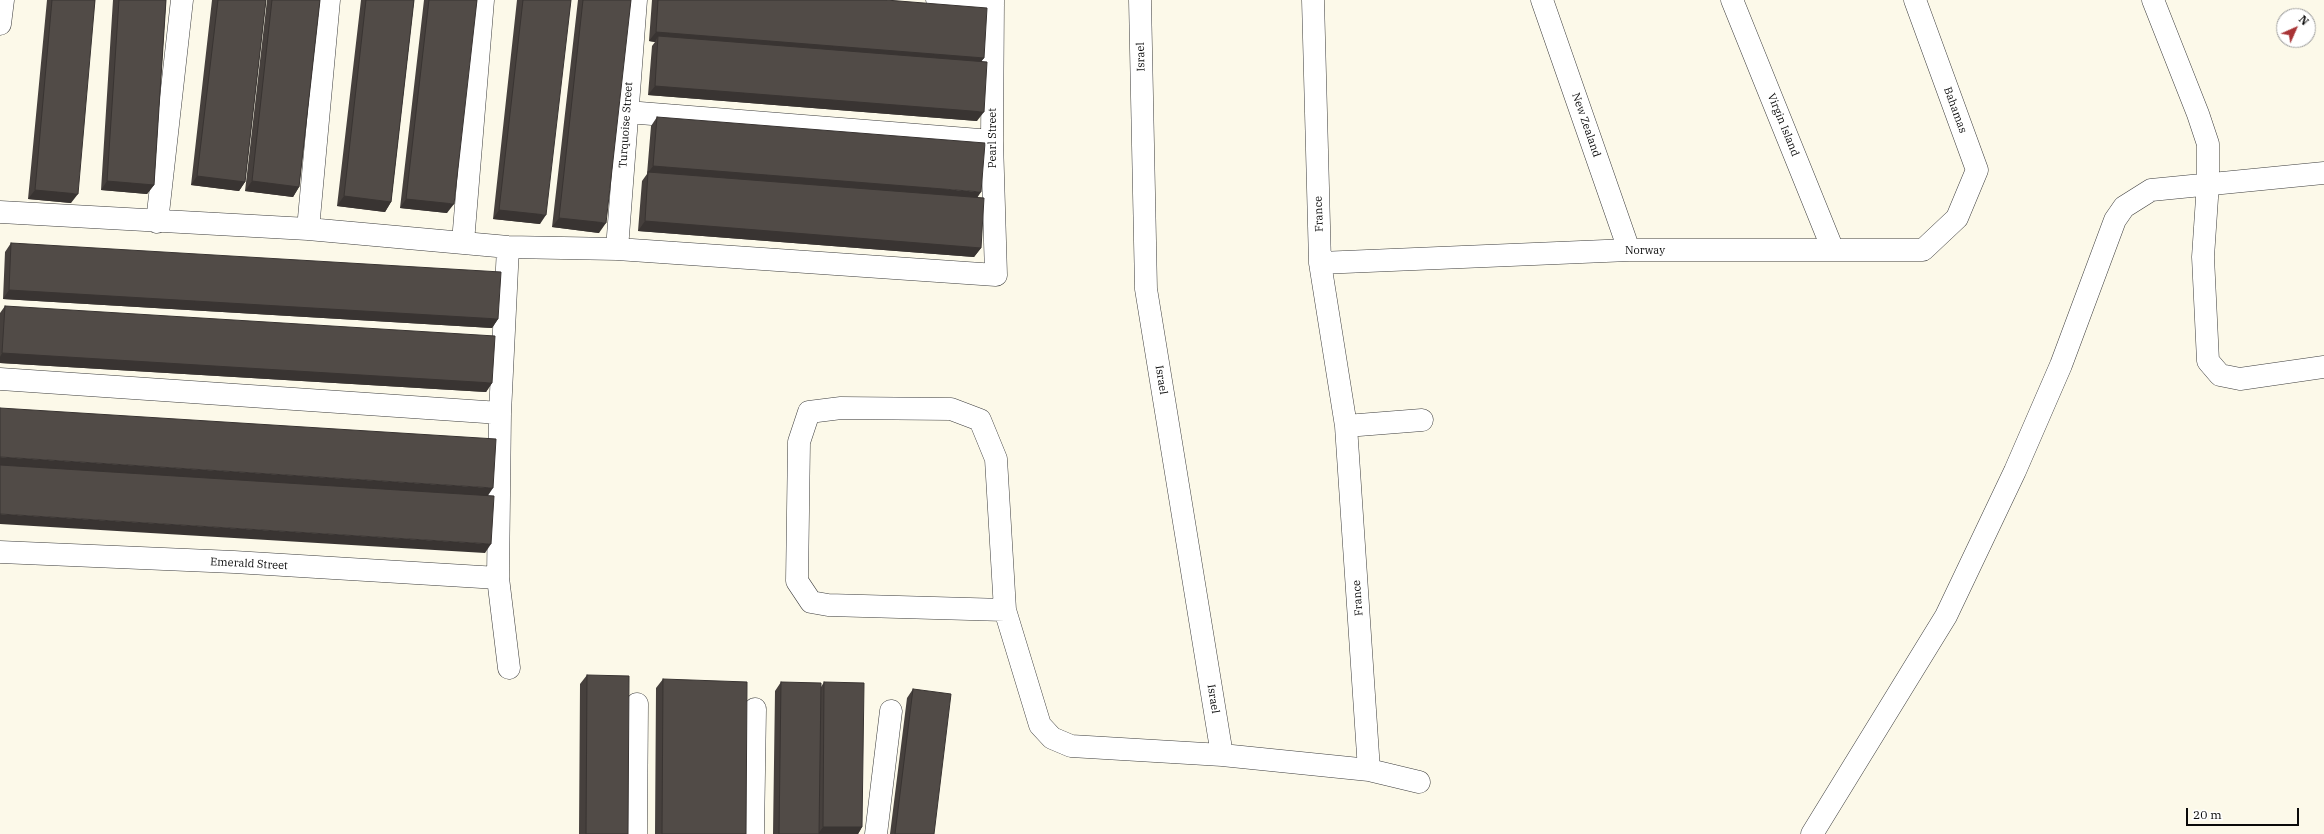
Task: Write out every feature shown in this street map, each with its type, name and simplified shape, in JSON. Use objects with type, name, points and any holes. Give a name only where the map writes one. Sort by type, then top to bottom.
[{"type":"street","points":[[0,24],[3,0]]},
{"type":"street","points":[[157,222],[182,0]]},
{"type":"street","points":[[308,229],[329,0]]},
{"type":"street","points":[[463,242],[483,0]]},
{"type":"street","name":"Turquoise Street","points":[[617,249],[636,0]]},
{"type":"street","points":[[937,0],[993,2]]},
{"type":"street","name":"Israel","points":[[1140,0],[1146,290],[1222,756]]},
{"type":"street","name":"France","points":[[1312,0],[1320,263],[1346,426],[1369,770]]},
{"type":"street","name":"New Zealand","points":[[1542,0],[1629,250]]},
{"type":"street","name":"Virgin Island","points":[[1732,0],[1833,250]]},
{"type":"street","name":"Bahamas","points":[[1915,0],[1977,170],[1957,218]]},
{"type":"street","points":[[2153,0],[2198,114],[2208,144],[2208,183],[2203,257],[2208,361],[2220,375],[2240,379],[2324,367]]},
{"type":"street","name":"Pearl Street","points":[[617,249],[996,275],[992,141],[993,2]]},
{"type":"street","points":[[627,112],[992,141]]},
{"type":"street","points":[[1812,834],[1946,616],[2015,471],[2058,372],[2115,220],[2124,208],[2151,190],[2208,183],[2324,173]]},
{"type":"street","points":[[0,212],[157,222],[308,229],[508,247],[617,249]]},
{"type":"street","name":"Norway","points":[[1320,263],[1629,250],[1922,250],[1957,218]]},
{"type":"street","points":[[508,247],[500,413],[498,578],[509,668]]},
{"type":"street","points":[[0,379],[500,413]]},
{"type":"street","points":[[1005,610],[828,605],[811,602],[797,582],[799,442],[809,412],[841,408],[951,409],[980,420],[996,459],[1005,610],[1040,725],[1052,738],[1071,746],[1222,756],[1369,770],[1419,782]]},
{"type":"street","points":[[1346,426],[1422,420]]},
{"type":"street","name":"Emerald Street","points":[[0,552],[234,562],[498,578]]},
{"type":"street","points":[[636,834],[637,704]]},
{"type":"street","points":[[753,834],[756,709]]},
{"type":"street","points":[[876,834],[891,711]]},
{"type":"building","points":[[52,0],[95,0],[78,194],[35,190]]},
{"type":"building","points":[[119,0],[166,0],[154,185],[107,181]]},
{"type":"building","points":[[218,0],[266,0],[245,182],[197,176]]},
{"type":"building","points":[[272,0],[320,0],[299,187],[252,181]]},
{"type":"building","points":[[366,0],[414,0],[391,202],[344,196]]},
{"type":"building","points":[[429,0],[477,0],[454,204],[406,199]]},
{"type":"building","points":[[523,0],[571,0],[546,215],[499,210]]},
{"type":"building","points":[[583,0],[631,0],[606,223],[559,218]]},
{"type":"building","points":[[658,0],[886,0],[987,8],[984,58],[656,32]]},
{"type":"building","points":[[658,36],[987,62],[984,112],[655,86]]},
{"type":"building","points":[[657,117],[985,143],[981,192],[653,166]]},
{"type":"building","points":[[648,172],[984,198],[981,248],[645,221]]},
{"type":"building","points":[[11,243],[501,272],[498,319],[9,290]]},
{"type":"building","points":[[5,306],[495,336],[492,383],[2,353]]},
{"type":"building","points":[[0,408],[496,439],[493,488],[0,457]]},
{"type":"building","points":[[0,465],[494,496],[491,544],[0,514]]},
{"type":"building","points":[[587,675],[629,676],[628,834],[586,834]]},
{"type":"building","points":[[663,679],[747,682],[746,834],[662,834]]},
{"type":"building","points":[[781,682],[821,683],[819,834],[779,834]]},
{"type":"building","points":[[824,682],[864,683],[862,827],[823,827]]},
{"type":"building","points":[[913,689],[951,694],[934,834],[895,834]]}]
